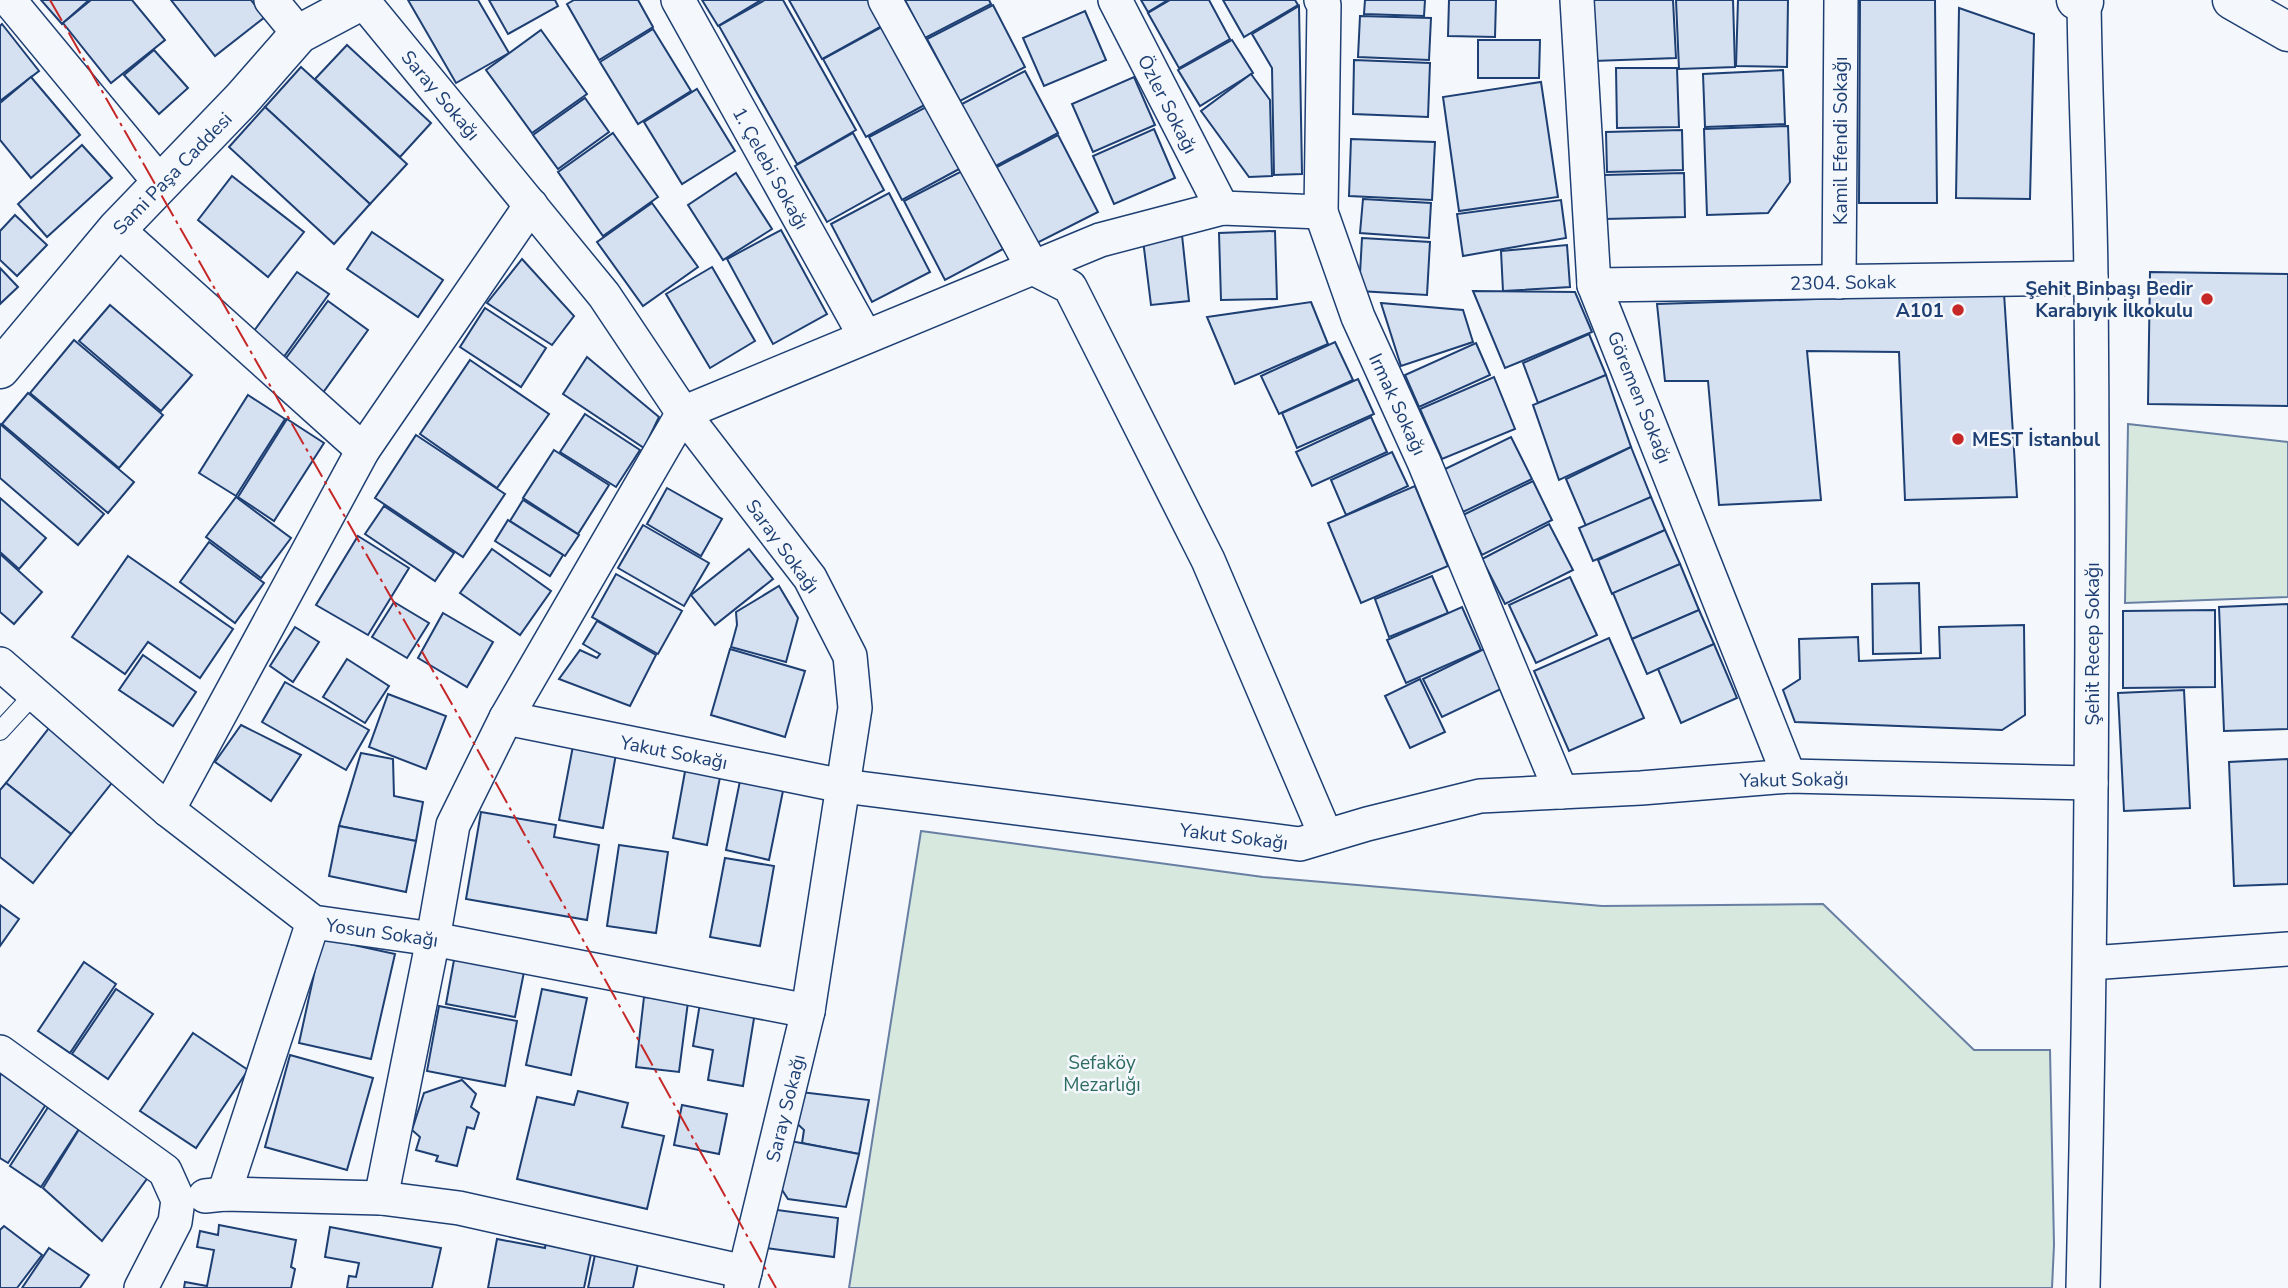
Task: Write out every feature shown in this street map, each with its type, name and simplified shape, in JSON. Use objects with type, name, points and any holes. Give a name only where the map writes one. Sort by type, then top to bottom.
[{"type":"street","points":[[9,0],[162,185]]},
{"type":"street","points":[[271,0],[299,34]]},
{"type":"street","name":"1. Çelebi Sokağı","points":[[678,0],[865,336]]},
{"type":"street","points":[[885,0],[1033,268],[1070,287],[1208,560],[1326,836]]},
{"type":"street","name":"Özler Sokağı","points":[[1115,0],[1222,208]]},
{"type":"street","name":"Irmak Sokağı","points":[[1321,0],[1324,5],[1321,212],[1358,317],[1424,461],[1561,792]]},
{"type":"street","name":"Göremen Sokağı","points":[[1577,0],[1594,285],[1790,776]]},
{"type":"street","name":"Kamil Efendi Sokağı","points":[[1839,282],[1841,0]]},
{"type":"street","name":"Sami Paşa Caddesi","points":[[0,369],[117,229],[162,185],[299,34],[363,1]]},
{"type":"street","name":"Saray Sokağı","points":[[363,1],[604,295],[683,413],[810,578],[850,656],[855,708],[808,1011],[743,1280]]},
{"type":"street","name":"Şehit Recep Sokağı","points":[[2081,1],[2091,278],[2091,963],[2083,1288]]},
{"type":"street","points":[[168,810],[363,450],[531,205]]},
{"type":"street","points":[[381,1198],[453,825],[506,718],[683,413],[1100,240],[1222,208],[1321,212]]},
{"type":"street","points":[[117,229],[363,450]]},
{"type":"street","name":"2304. Sokak","points":[[1594,285],[2091,278]]},
{"type":"street","name":"Yosun Sokağı","points":[[0,664],[168,810],[313,922],[433,939],[808,1011]]},
{"type":"street","name":"Yakut Sokağı","points":[[506,718],[843,786],[1300,844],[1480,796],[1790,776],[2091,783]]},
{"type":"street","points":[[224,1194],[313,922]]},
{"type":"street","points":[[2091,963],[2288,949]]},
{"type":"street","points":[[0,1052],[165,1171],[178,1200],[175,1222],[141,1288]]},
{"type":"street","points":[[178,1200],[224,1194],[381,1198],[459,1208],[743,1280]]},
{"type":"lane","points":[[0,731],[34,694]]},
{"type":"green space","points":[[2128,424],[2288,442],[2288,597],[2125,603]]},
{"type":"green space","name":"Sefaköy Mezarlığı","points":[[921,831],[1263,877],[1602,906],[1823,904],[1974,1050],[2050,1050],[2054,1245],[2052,1288],[849,1288]]},
{"type":"building","points":[[41,0],[89,0],[62,24]]},
{"type":"building","points":[[91,0],[132,0],[165,40],[111,83],[63,23]]},
{"type":"building","points":[[171,0],[251,0],[265,17],[215,56]]},
{"type":"building","points":[[408,0],[478,0],[509,53],[456,83]]},
{"type":"building","points":[[489,0],[555,0],[558,6],[508,34]]},
{"type":"building","points":[[574,0],[638,0],[653,27],[599,60],[567,4]]},
{"type":"building","points":[[702,0],[761,0],[718,26]]},
{"type":"building","points":[[765,0],[783,0],[856,130],[797,164],[719,26]]},
{"type":"building","points":[[789,0],[874,0],[887,23],[822,59]]},
{"type":"building","points":[[905,0],[989,0],[991,4],[925,38]]},
{"type":"building","points":[[1141,0],[1168,0],[1148,12]]},
{"type":"building","points":[[1170,0],[1209,0],[1230,39],[1179,68],[1148,13]]},
{"type":"building","points":[[1223,0],[1295,0],[1298,5],[1244,37]]},
{"type":"building","points":[[1365,0],[1425,0],[1424,16],[1364,14]]},
{"type":"building","points":[[1449,0],[1496,0],[1495,37],[1448,36]]},
{"type":"building","points":[[1592,0],[1673,0],[1676,58],[1594,61]]},
{"type":"building","points":[[1676,0],[1733,0],[1735,67],[1679,69]]},
{"type":"building","points":[[1738,0],[1788,0],[1787,67],[1736,66]]},
{"type":"building","points":[[1860,0],[1935,0],[1937,203],[1859,203]]},
{"type":"building","points":[[993,5],[1025,67],[960,101],[927,39]]},
{"type":"building","points":[[1299,6],[1302,174],[1274,175],[1272,68],[1252,34]]},
{"type":"building","points":[[1959,8],[2034,34],[2030,199],[1956,198]]},
{"type":"building","points":[[1085,11],[1106,60],[1044,86],[1023,38]]},
{"type":"building","points":[[1360,16],[1431,18],[1429,60],[1358,57]]},
{"type":"building","points":[[2,24],[39,71],[0,101],[0,26]]},
{"type":"building","points":[[887,24],[930,102],[866,137],[823,59]]},
{"type":"building","points":[[653,29],[691,91],[638,124],[600,62]]},
{"type":"building","points":[[541,30],[587,94],[532,133],[486,70]]},
{"type":"building","points":[[1232,40],[1253,73],[1200,106],[1178,70]]},
{"type":"building","points":[[1478,40],[1540,40],[1539,78],[1478,78]]},
{"type":"building","points":[[347,45],[431,123],[400,157],[315,79]]},
{"type":"building","points":[[154,50],[188,88],[159,114],[124,75]]},
{"type":"building","points":[[1354,60],[1430,63],[1428,117],[1353,114]]},
{"type":"building","points":[[301,67],[407,164],[370,204],[265,107]]},
{"type":"building","points":[[1616,68],[1677,68],[1679,127],[1617,128]]},
{"type":"building","points":[[1783,70],[1785,124],[1705,127],[1703,74]]},
{"type":"building","points":[[1025,71],[1058,133],[992,168],[960,105]]},
{"type":"building","points":[[1251,74],[1270,100],[1272,176],[1249,177],[1201,111]]},
{"type":"building","points":[[31,77],[80,135],[31,178],[0,140],[0,103]]},
{"type":"building","points":[[1134,77],[1155,125],[1093,152],[1072,104]]},
{"type":"building","points":[[1541,82],[1558,197],[1459,211],[1443,97]]},
{"type":"building","points":[[697,89],[735,151],[682,184],[644,122]]},
{"type":"building","points":[[585,98],[609,132],[558,169],[533,135]]},
{"type":"building","points":[[928,106],[961,168],[902,200],[869,137]]},
{"type":"building","points":[[265,107],[370,204],[334,244],[229,147]]},
{"type":"building","points":[[1788,126],[1790,182],[1768,213],[1707,215],[1704,129]]},
{"type":"building","points":[[1154,129],[1175,178],[1114,204],[1093,156]]},
{"type":"building","points":[[1682,130],[1683,170],[1607,172],[1606,132]]},
{"type":"building","points":[[613,133],[658,197],[603,236],[558,172]]},
{"type":"building","points":[[853,133],[884,190],[827,222],[795,166]]},
{"type":"building","points":[[1058,135],[1098,212],[1035,244],[995,168]]},
{"type":"building","points":[[1351,139],[1435,142],[1432,200],[1349,196]]},
{"type":"building","points":[[82,145],[112,178],[47,237],[18,204]]},
{"type":"building","points":[[962,171],[1003,249],[945,280],[904,201]]},
{"type":"building","points":[[736,173],[772,229],[723,260],[688,205]]},
{"type":"building","points":[[1684,173],[1685,217],[1605,219],[1604,175]]},
{"type":"building","points":[[232,176],[304,232],[268,277],[198,220]]},
{"type":"building","points":[[889,193],[930,272],[872,302],[831,224]]},
{"type":"building","points":[[1363,199],[1431,203],[1429,238],[1360,233]]},
{"type":"building","points":[[1561,200],[1566,238],[1463,256],[1457,214]]},
{"type":"building","points":[[652,203],[698,267],[643,306],[597,242]]},
{"type":"building","points":[[15,215],[47,245],[17,276],[0,260],[0,231]]},
{"type":"building","points":[[781,230],[827,314],[773,344],[727,259]]},
{"type":"building","points":[[1275,231],[1277,299],[1221,300],[1219,233]]},
{"type":"building","points":[[372,232],[443,280],[418,317],[347,269]]},
{"type":"building","points":[[1182,235],[1189,301],[1151,305],[1143,240]]},
{"type":"building","points":[[1362,238],[1430,242],[1427,295],[1359,291]]},
{"type":"building","points":[[1567,245],[1570,287],[1503,291],[1501,251]]},
{"type":"building","points":[[522,259],[574,316],[552,345],[487,303]]},
{"type":"building","points":[[712,267],[755,341],[710,368],[666,294]]},
{"type":"building","points":[[0,268],[18,287],[0,304]]},
{"type":"building","points":[[297,272],[329,294],[283,358],[251,335]]},
{"type":"building","name":"Şehit Binbaşı Bedir Karabıyık İlkokulu","points":[[2150,272],[2288,274],[2288,406],[2148,404]]},
{"type":"building","points":[[1473,291],[1575,292],[1592,332],[1505,368]]},
{"type":"building","name":"MEST İstanbul","points":[[2004,293],[2017,497],[1905,500],[1899,352],[1807,351],[1821,500],[1719,505],[1708,381],[1665,381],[1657,304]]},
{"type":"building","points":[[328,301],[368,330],[322,394],[281,365]]},
{"type":"building","points":[[1311,302],[1328,344],[1235,384],[1207,317]]},
{"type":"building","points":[[1381,303],[1463,310],[1473,342],[1401,366]]},
{"type":"building","points":[[110,305],[192,375],[161,411],[79,341]]},
{"type":"building","points":[[485,308],[546,348],[521,387],[460,347]]},
{"type":"building","points":[[1589,334],[1606,375],[1538,403],[1523,363]]},
{"type":"building","points":[[74,340],[163,415],[119,468],[30,393]]},
{"type":"building","points":[[1335,342],[1353,380],[1279,414],[1261,376]]},
{"type":"building","points":[[1476,343],[1490,375],[1419,407],[1405,375]]},
{"type":"building","points":[[587,357],[659,417],[644,448],[563,394]]},
{"type":"building","points":[[470,360],[549,414],[497,488],[420,434]]},
{"type":"building","points":[[1606,375],[1631,447],[1559,480],[1533,405]]},
{"type":"building","points":[[1494,377],[1515,429],[1442,459],[1420,409]]},
{"type":"building","points":[[1358,379],[1374,414],[1297,448],[1282,413]]},
{"type":"building","points":[[28,393],[134,482],[108,513],[2,424]]},
{"type":"building","points":[[248,395],[285,419],[236,496],[199,473]]},
{"type":"building","points":[[585,414],[640,450],[616,487],[560,452]]},
{"type":"building","points":[[1371,417],[1387,452],[1312,486],[1296,452]]},
{"type":"building","points":[[287,419],[324,443],[274,521],[238,497]]},
{"type":"building","points":[[0,424],[104,514],[78,545],[0,478]]},
{"type":"building","points":[[416,435],[505,494],[463,557],[375,498]]},
{"type":"building","points":[[1511,437],[1532,479],[1463,512],[1443,470]]},
{"type":"building","points":[[1631,447],[1651,497],[1586,526],[1566,479]]},
{"type":"building","points":[[554,450],[609,485],[578,534],[523,498]]},
{"type":"building","points":[[1392,452],[1408,486],[1346,515],[1331,480]]},
{"type":"building","points":[[1533,481],[1552,520],[1482,555],[1463,515]]},
{"type":"building","points":[[1415,486],[1448,566],[1361,603],[1328,523]]},
{"type":"building","points":[[667,488],[722,519],[701,556],[647,524]]},
{"type":"building","points":[[236,497],[291,538],[261,578],[206,537]]},
{"type":"building","points":[[1651,497],[1665,530],[1593,561],[1579,528]]},
{"type":"building","points":[[0,498],[46,538],[19,569],[0,552]]},
{"type":"building","points":[[523,500],[579,535],[565,556],[510,521]]},
{"type":"building","points":[[384,506],[454,553],[435,581],[365,534]]},
{"type":"building","points":[[508,520],[563,555],[550,576],[495,541]]},
{"type":"building","points":[[1549,524],[1573,570],[1505,604],[1482,559]]},
{"type":"building","points":[[643,525],[709,563],[684,606],[618,568]]},
{"type":"building","points":[[1665,530],[1680,564],[1612,594],[1598,560]]},
{"type":"building","points":[[358,536],[409,568],[368,635],[316,605]]},
{"type":"building","points":[[209,542],[264,583],[235,623],[180,582]]},
{"type":"building","points":[[492,549],[551,591],[520,635],[460,593]]},
{"type":"building","points":[[749,549],[773,579],[715,625],[691,595]]},
{"type":"building","points":[[0,554],[42,592],[14,624],[0,612]]},
{"type":"building","points":[[128,556],[233,629],[200,678],[148,642],[125,674],[72,637]]},
{"type":"building","points":[[1680,564],[1699,610],[1632,639],[1613,593]]},
{"type":"building","points":[[616,574],[682,611],[658,654],[592,617]]},
{"type":"building","points":[[1432,576],[1448,613],[1389,637],[1375,599]]},
{"type":"building","points":[[1570,577],[1597,635],[1536,663],[1509,605]]},
{"type":"building","points":[[1919,583],[1921,653],[1873,654],[1872,584]]},
{"type":"building","points":[[779,586],[798,618],[786,662],[731,647],[737,625],[736,612]]},
{"type":"building","points":[[394,602],[429,623],[407,658],[372,637]]},
{"type":"building","points":[[2288,604],[2288,729],[2224,731],[2219,607]]},
{"type":"building","points":[[1462,607],[1481,650],[1406,683],[1387,640]]},
{"type":"building","points":[[1699,610],[1714,644],[1647,674],[1632,639]]},
{"type":"building","points":[[2215,610],[2215,687],[2123,688],[2123,611]]},
{"type":"building","points":[[443,613],[493,642],[467,687],[418,658]]},
{"type":"building","points":[[597,621],[656,655],[630,706],[559,679],[580,650],[597,658],[600,654],[583,644]]},
{"type":"building","points":[[2024,625],[2025,715],[2002,730],[1795,722],[1783,690],[1800,679],[1799,639],[1858,637],[1859,661],[1940,658],[1939,627]]},
{"type":"building","points":[[295,627],[319,642],[293,682],[270,666]]},
{"type":"building","points":[[1609,638],[1644,718],[1569,751],[1534,671]]},
{"type":"building","points":[[1714,644],[1737,698],[1681,723],[1658,669]]},
{"type":"building","points":[[730,649],[805,671],[785,737],[711,715]]},
{"type":"building","points":[[1484,649],[1503,688],[1442,717],[1423,679]]},
{"type":"building","points":[[143,655],[196,692],[173,726],[119,690]]},
{"type":"building","points":[[347,659],[389,686],[365,723],[323,697]]},
{"type":"building","points":[[1420,679],[1445,732],[1410,748],[1385,696]]},
{"type":"building","points":[[285,682],[369,730],[346,770],[262,722]]},
{"type":"building","points":[[2184,690],[2190,808],[2124,811],[2118,693]]},
{"type":"building","points":[[388,694],[446,716],[426,769],[369,747]]},
{"type":"building","points":[[53,723],[119,774],[71,834],[6,783]]},
{"type":"building","points":[[241,725],[301,755],[271,801],[215,762]]},
{"type":"building","points":[[573,746],[616,754],[603,828],[559,820]]},
{"type":"building","points":[[361,753],[393,759],[394,796],[423,802],[416,841],[339,826]]},
{"type":"building","points":[[2288,759],[2288,884],[2234,886],[2229,762]]},
{"type":"building","points":[[686,766],[721,772],[707,845],[673,838]]},
{"type":"building","points":[[742,771],[785,781],[769,860],[726,850]]},
{"type":"building","points":[[6,783],[71,834],[33,883],[0,857],[0,790]]},
{"type":"building","points":[[481,812],[556,825],[554,837],[599,845],[587,920],[466,899]]},
{"type":"building","points":[[339,826],[416,841],[406,892],[329,876]]},
{"type":"building","points":[[619,845],[668,852],[656,933],[607,926]]},
{"type":"building","points":[[725,858],[774,866],[760,946],[710,937]]},
{"type":"building","points":[[0,905],[19,919],[0,946]]},
{"type":"building","points":[[322,938],[395,954],[371,1059],[299,1043]]},
{"type":"building","points":[[456,949],[526,962],[515,1017],[446,1004]]},
{"type":"building","points":[[84,962],[116,984],[70,1053],[38,1031]]},
{"type":"building","points":[[116,989],[153,1014],[108,1079],[72,1054]]},
{"type":"building","points":[[542,989],[587,998],[571,1075],[526,1065]]},
{"type":"building","points":[[644,997],[688,1002],[679,1072],[636,1067]]},
{"type":"building","points":[[701,997],[756,1006],[743,1086],[708,1080],[713,1050],[693,1046]]},
{"type":"building","points":[[439,1006],[517,1021],[505,1086],[427,1071]]},
{"type":"building","points":[[193,1033],[248,1070],[196,1148],[140,1111]]},
{"type":"building","points":[[290,1055],[373,1078],[347,1170],[265,1147]]},
{"type":"building","points":[[7,1066],[52,1095],[8,1163],[0,1158],[0,1076]]},
{"type":"building","points":[[462,1080],[476,1094],[471,1107],[479,1113],[474,1129],[467,1127],[457,1166],[436,1161],[438,1156],[416,1150],[420,1137],[412,1130],[424,1093]]},
{"type":"building","points":[[578,1091],[628,1103],[622,1127],[664,1136],[647,1209],[517,1179],[537,1097],[574,1105]]},
{"type":"building","points":[[792,1091],[869,1100],[859,1154],[802,1143],[804,1130],[786,1113]]},
{"type":"building","points":[[54,1098],[86,1118],[41,1187],[10,1166]]},
{"type":"building","points":[[682,1105],[727,1114],[719,1154],[674,1145]]},
{"type":"building","points":[[86,1118],[154,1169],[102,1241],[43,1188]]},
{"type":"building","points":[[780,1139],[859,1154],[846,1207],[788,1199],[773,1176]]},
{"type":"building","points":[[762,1208],[838,1218],[834,1257],[758,1247]]},
{"type":"building","points":[[219,1225],[296,1240],[291,1267],[295,1269],[291,1288],[184,1288],[185,1282],[207,1286],[214,1250],[197,1247],[200,1231],[218,1235]]},
{"type":"building","points":[[4,1226],[42,1255],[17,1288],[0,1288],[0,1230]]},
{"type":"building","points":[[330,1227],[441,1248],[432,1288],[347,1288],[349,1276],[356,1277],[359,1263],[325,1257]]},
{"type":"building","points":[[547,1236],[573,1241],[571,1250],[591,1254],[584,1288],[488,1288],[497,1239],[545,1248]]},
{"type":"building","points":[[49,1248],[89,1275],[80,1288],[22,1288]]},
{"type":"building","points":[[596,1250],[639,1259],[633,1288],[588,1288]]},
{"type":"power","points":[[50,0],[461,720],[776,1288]]},
{"type":"place","name":"Şehit Binbaşı Bedir Karabıyık İlkokulu","points":[[2207,299]]},
{"type":"place","name":"A101","points":[[1958,310]]},
{"type":"place","name":"MEST İstanbul","points":[[1958,439]]}]
